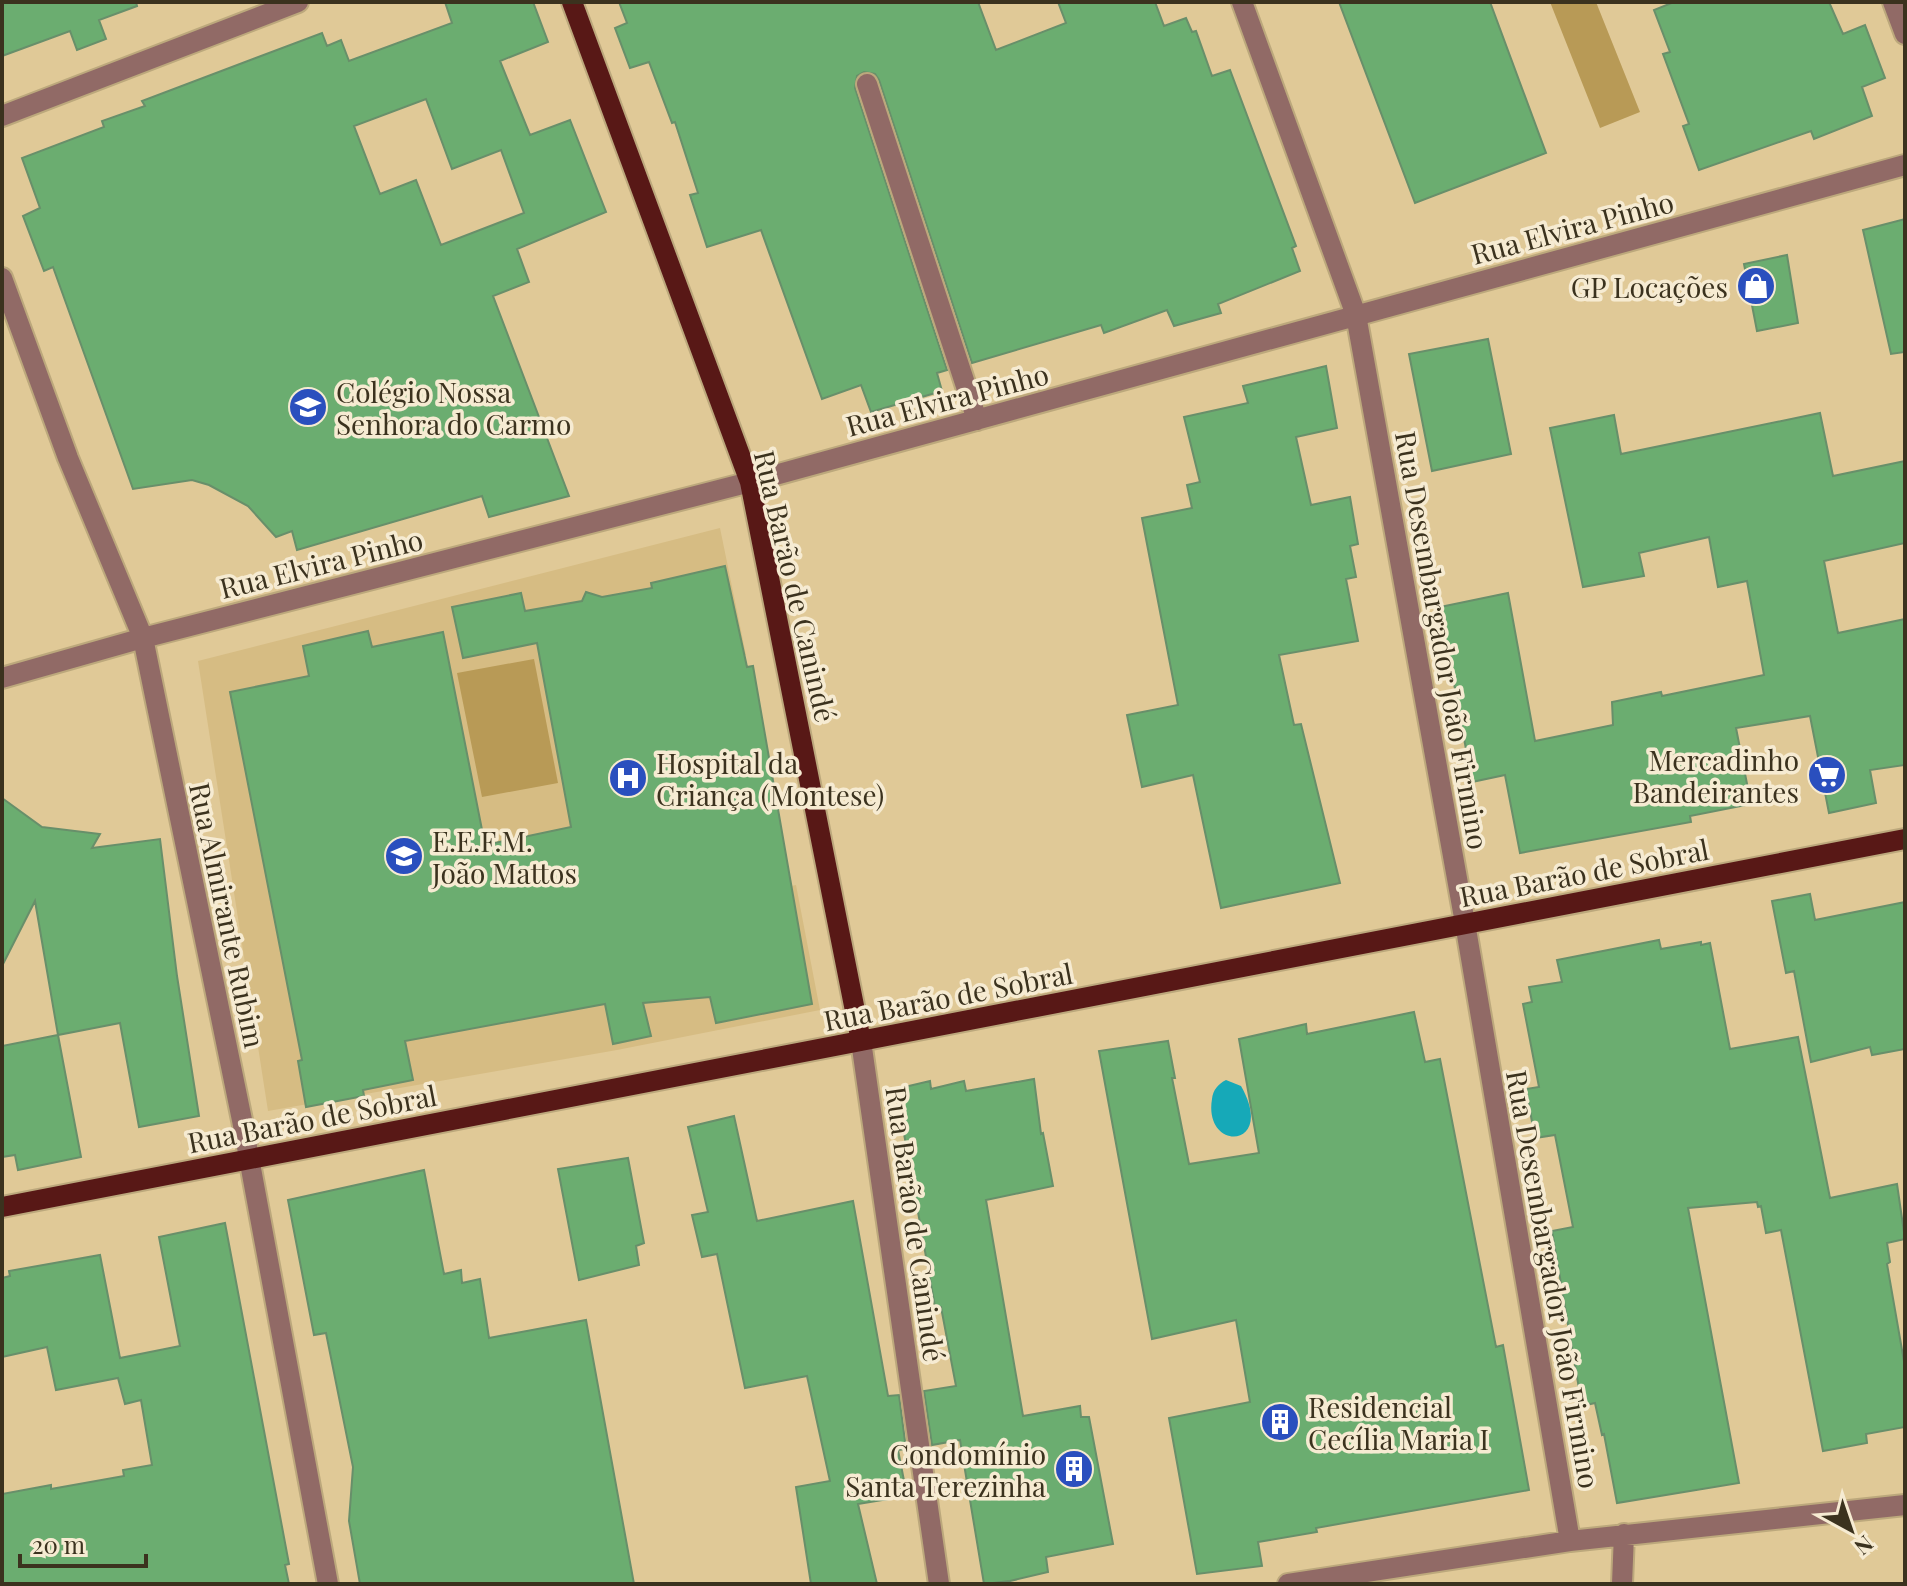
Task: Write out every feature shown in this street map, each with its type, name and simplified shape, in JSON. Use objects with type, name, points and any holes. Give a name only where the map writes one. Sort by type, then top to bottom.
[{"type":"main road","name":"Rua Barão de Canindé","points":[[572,2],[750,482],[861,1041]]},
{"type":"main road","name":"Rua Barão de Sobral","points":[[2,1207],[1905,839]]},
{"type":"street","points":[[2,116],[298,2]]},
{"type":"street","name":"Rua Desembargador João Firmino","points":[[1242,2],[1356,315],[1465,923],[1570,1541]]},
{"type":"street","points":[[1893,2],[1905,34]]},
{"type":"street","points":[[867,84],[977,420]]},
{"type":"street","name":"Rua Elvira Pinho","points":[[2,678],[143,638],[750,482],[1905,165]]},
{"type":"street","name":"Rua Almirante Rubim","points":[[2,278],[68,458],[143,638],[249,1159],[328,1584]]},
{"type":"street","name":"Rua Barão de Canindé","points":[[861,1041],[939,1584]]},
{"type":"street","points":[[1288,1584],[1624,1534],[1905,1505]]},
{"type":"street","points":[[1622,1584],[1624,1534]]},
{"type":"shaded area","points":[[1550,2],[1596,2],[1640,112],[1600,128]]},
{"type":"shaded area","name":"E.E.F.M. João Mattos","points":[[720,528],[746,655],[672,670],[715,902],[796,885],[820,1010],[617,1050],[268,1111],[198,661]]},
{"type":"shaded area","points":[[534,659],[558,783],[482,797],[457,673]]},
{"type":"water","points":[[1226,1080],[1241,1086],[1250,1107],[1250,1122],[1245,1132],[1237,1136],[1227,1135],[1218,1129],[1212,1117],[1213,1093]]},
{"type":"building","points":[[2,2],[136,2],[137,6],[99,20],[106,39],[77,50],[70,31],[2,56]]},
{"type":"building","points":[[445,2],[533,2],[548,42],[500,61],[530,135],[570,120],[606,212],[517,249],[529,282],[493,296],[569,496],[489,517],[482,496],[297,550],[292,531],[276,537],[248,506],[209,485],[192,480],[133,489],[53,267],[44,271],[23,216],[40,208],[22,158],[104,127],[102,121],[145,106],[142,101],[322,33],[327,46],[341,40],[349,61],[452,23]],"holes":[[[426,99],[452,169],[501,150],[524,213],[441,245],[416,180],[380,194],[354,126]]]},
{"type":"building","points":[[619,2],[978,2],[996,50],[1066,23],[1058,2],[1155,2],[1164,26],[1186,18],[1192,32],[1196,31],[1212,76],[1230,70],[1296,246],[1292,248],[1300,271],[1218,304],[1221,313],[1174,326],[1167,310],[1104,333],[1101,325],[972,363],[879,80],[875,74],[864,72],[857,76],[855,88],[947,370],[937,373],[942,391],[871,412],[861,385],[822,399],[761,230],[707,247],[690,195],[698,193],[675,122],[672,123],[649,62],[630,68],[615,28],[627,23]]},
{"type":"building","points":[[1339,2],[1490,2],[1546,153],[1415,203]]},
{"type":"building","points":[[1674,2],[1829,2],[1843,34],[1865,25],[1885,78],[1862,87],[1872,116],[1814,139],[1811,131],[1699,170],[1683,126],[1689,124],[1663,54],[1670,52],[1654,10]]},
{"type":"building","points":[[1905,219],[1905,352],[1891,354],[1863,230]]},
{"type":"building","points":[[1787,255],[1798,323],[1757,331],[1744,264]]},
{"type":"building","points":[[1488,339],[1511,454],[1432,471],[1409,354]]},
{"type":"building","points":[[1326,366],[1337,428],[1296,437],[1311,505],[1350,497],[1358,544],[1350,546],[1356,577],[1346,579],[1358,641],[1279,655],[1294,725],[1301,724],[1340,883],[1221,908],[1193,775],[1142,787],[1127,715],[1178,705],[1142,518],[1192,508],[1187,485],[1200,482],[1184,417],[1248,403],[1243,386]]},
{"type":"building","points":[[1820,413],[1833,476],[1905,461],[1905,543],[1824,561],[1838,633],[1905,619],[1905,765],[1870,770],[1876,803],[1829,813],[1810,716],[1736,728],[1751,804],[1690,816],[1691,822],[1520,853],[1505,775],[1472,782],[1440,607],[1508,593],[1535,741],[1613,725],[1612,702],[1661,692],[1662,696],[1764,675],[1747,581],[1718,587],[1709,537],[1639,553],[1644,576],[1583,587],[1550,428],[1614,415],[1621,454]]},
{"type":"building","points":[[725,566],[747,667],[753,666],[812,1004],[716,1023],[710,997],[643,1003],[651,1036],[613,1044],[605,1004],[405,1041],[413,1080],[363,1090],[364,1096],[306,1107],[298,1061],[302,1060],[230,692],[309,676],[303,646],[368,631],[372,647],[443,632],[485,845],[571,827],[537,643],[463,658],[452,607],[521,593],[525,611],[582,601],[586,592],[602,597],[652,588],[651,583]]},
{"type":"building","points":[[2,798],[42,827],[100,834],[92,848],[160,839],[199,1116],[139,1127],[120,1023],[58,1035],[35,901],[2,966]]},
{"type":"building","points":[[1810,894],[1815,920],[1905,902],[1905,1049],[1872,1055],[1870,1047],[1811,1062],[1794,971],[1786,973],[1772,901]]},
{"type":"building","points":[[1659,940],[1661,949],[1710,943],[1730,1049],[1798,1037],[1830,1198],[1897,1184],[1905,1239],[1887,1243],[1890,1262],[1887,1264],[1905,1367],[1905,1427],[1866,1434],[1867,1443],[1823,1451],[1781,1230],[1766,1233],[1761,1206],[1758,1207],[1757,1202],[1688,1208],[1739,1483],[1617,1503],[1595,1403],[1582,1406],[1552,1231],[1573,1227],[1555,1135],[1535,1138],[1526,1089],[1539,1087],[1523,1004],[1532,1002],[1529,987],[1562,982],[1557,960]]},
{"type":"building","points":[[1414,1012],[1425,1062],[1440,1059],[1496,1347],[1503,1345],[1529,1490],[1316,1528],[1317,1532],[1258,1542],[1262,1566],[1197,1574],[1169,1418],[1250,1402],[1236,1320],[1152,1339],[1099,1051],[1168,1041],[1189,1164],[1259,1153],[1239,1039],[1306,1024],[1307,1034]]},
{"type":"building","points":[[58,1035],[81,1157],[18,1170],[15,1155],[2,1157],[2,1046]]},
{"type":"building","points":[[1034,1079],[1041,1134],[1053,1186],[986,1200],[1023,1416],[1080,1406],[1081,1417],[1089,1417],[1113,1544],[1046,1557],[1048,1572],[984,1584],[960,1440],[932,1445],[924,1391],[956,1386],[941,1307],[935,1307],[896,1089],[930,1081],[931,1089],[964,1081],[966,1091]]},
{"type":"building","points":[[734,1116],[757,1221],[853,1201],[888,1396],[899,1395],[906,1449],[898,1450],[907,1496],[858,1504],[877,1584],[811,1584],[796,1487],[830,1481],[807,1376],[745,1388],[717,1254],[702,1257],[692,1215],[708,1212],[688,1127]]},
{"type":"building","points":[[628,1158],[644,1243],[636,1246],[639,1265],[579,1280],[558,1169]]},
{"type":"building","points":[[424,1170],[444,1274],[461,1270],[462,1283],[480,1279],[489,1338],[586,1320],[634,1584],[360,1584],[349,1521],[353,1467],[326,1333],[314,1335],[288,1200]]},
{"type":"building","points":[[225,1223],[289,1564],[285,1565],[289,1584],[2,1584],[2,1494],[124,1476],[123,1470],[152,1465],[141,1400],[125,1404],[118,1378],[56,1390],[47,1347],[2,1357],[2,1278],[10,1276],[9,1271],[100,1255],[120,1358],[180,1346],[159,1237]]},
{"type":"place","name":"GP Locações","points":[[1756,286]]},
{"type":"place","name":"Colégio Nossa Senhora do Carmo","points":[[308,407]]},
{"type":"place","name":"Mercadinho Bandeirantes","points":[[1827,775]]},
{"type":"place","name":"Hospital da Criança (Montese)","points":[[628,778]]},
{"type":"place","name":"E.E.F.M. João Mattos","points":[[404,856]]},
{"type":"place","name":"Residencial Cecília Maria I","points":[[1280,1422]]},
{"type":"place","name":"Condomínio Santa Terezinha","points":[[1074,1469]]}]
